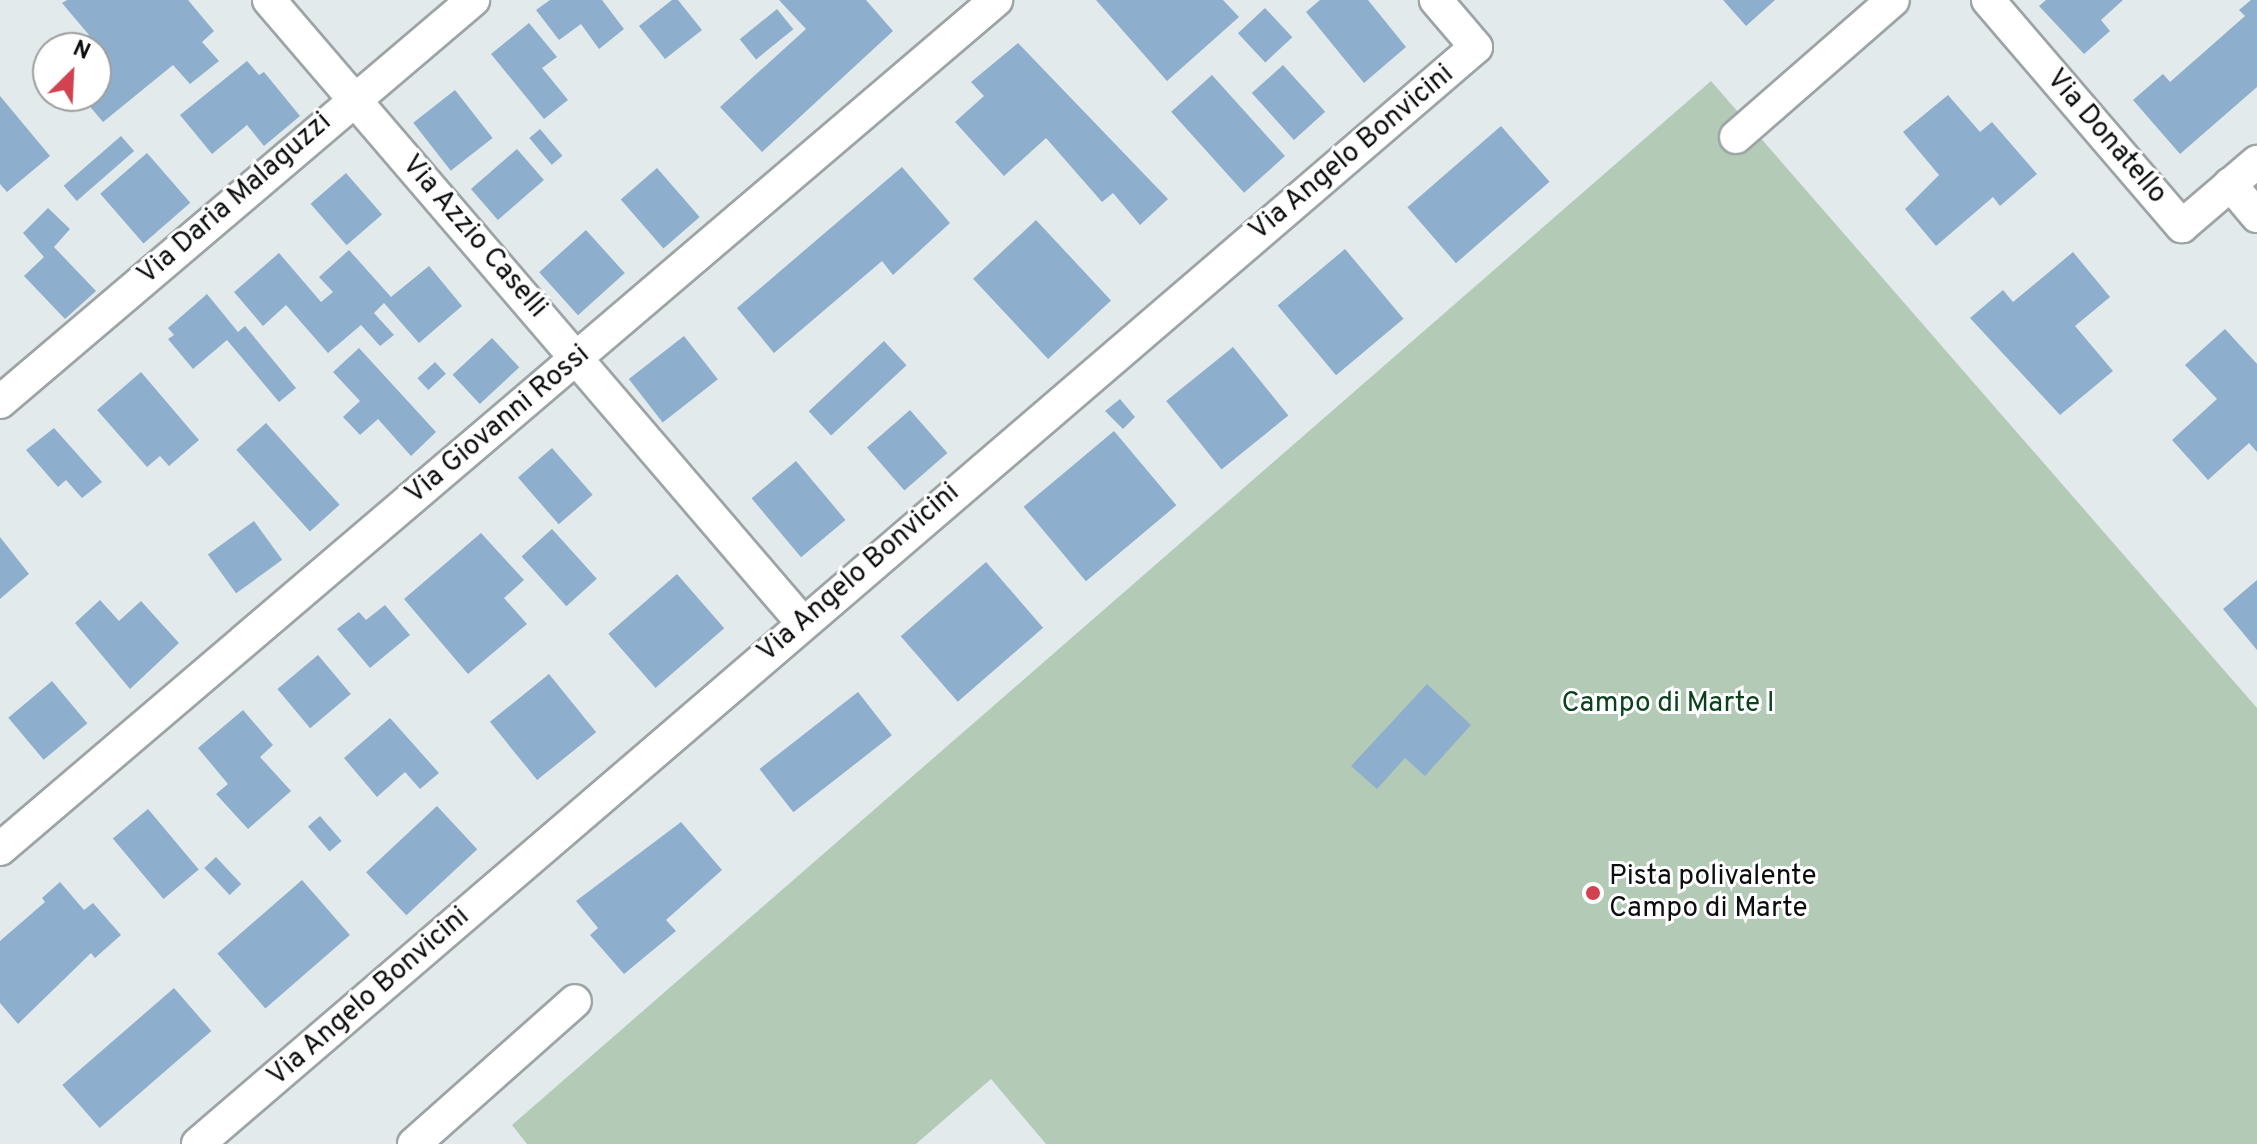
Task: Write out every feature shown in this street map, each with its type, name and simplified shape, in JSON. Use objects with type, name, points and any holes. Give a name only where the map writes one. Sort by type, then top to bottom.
[{"type":"street","name":"Via Azzio Caselli","points":[[269,0],[352,99],[579,356],[802,622]]},
{"type":"street","name":"Via Daria Malaguzzi","points":[[0,402],[352,99],[473,0]]},
{"type":"street","name":"Via Giovanni Rossi","points":[[0,849],[996,0]]},
{"type":"street","name":"Via Angelo Bonvicini","points":[[198,1144],[802,622],[1476,47],[1436,0]]},
{"type":"street","points":[[1736,137],[1893,0]]},
{"type":"street","name":"Via Donatello","points":[[1988,0],[2182,226],[2257,162]]},
{"type":"street","points":[[2230,184],[2257,216]]},
{"type":"street","points":[[414,1144],[575,1001]]},
{"type":"green space","name":"Campo di Marte I","points":[[1711,81],[2257,708],[2257,1144],[1046,1144],[991,1079],[916,1144],[527,1144],[512,1125]]},
{"type":"building","points":[[67,0],[188,0],[214,31],[202,42],[219,61],[190,84],[173,65],[103,122],[95,112],[112,112],[112,32],[86,32],[62,3]]},
{"type":"building","points":[[550,0],[602,0],[624,29],[599,49],[581,24],[559,40],[536,10]]},
{"type":"building","points":[[672,0],[678,0],[702,30],[665,59],[639,26]]},
{"type":"building","points":[[779,0],[866,0],[893,31],[762,152],[720,107],[806,29]]},
{"type":"building","points":[[1096,0],[1223,0],[1239,17],[1167,81]]},
{"type":"building","points":[[1320,0],[1368,0],[1406,47],[1364,83],[1306,12]]},
{"type":"building","points":[[1723,0],[1775,0],[1746,26]]},
{"type":"building","points":[[2046,0],[2123,0],[2101,20],[2110,31],[2084,54],[2039,6]]},
{"type":"building","points":[[2251,0],[2257,0],[2257,87],[2180,154],[2133,100],[2163,74],[2170,82],[2245,16],[2239,10]]},
{"type":"building","points":[[1265,8],[1292,37],[1265,62],[1238,33]]},
{"type":"building","points":[[777,9],[793,29],[756,59],[740,39]]},
{"type":"building","points":[[529,23],[557,57],[542,68],[568,100],[544,119],[491,54]]},
{"type":"building","points":[[1018,43],[1168,199],[1140,225],[1113,193],[1102,202],[1046,138],[1004,176],[955,122],[984,96],[971,82]]},
{"type":"building","points":[[247,61],[259,75],[264,72],[300,116],[264,146],[247,125],[212,154],[180,115]]},
{"type":"building","points":[[1283,65],[1325,112],[1294,140],[1252,93]]},
{"type":"building","points":[[1212,75],[1285,156],[1244,193],[1171,112]]},
{"type":"building","points":[[455,90],[493,138],[451,171],[413,123]]},
{"type":"building","points":[[1948,95],[1980,132],[1992,122],[2037,174],[2000,206],[1993,197],[1936,246],[1905,209],[1939,175],[1903,132]]},
{"type":"building","points":[[0,96],[50,156],[7,192],[0,184]]},
{"type":"building","points":[[1501,126],[1550,182],[1456,263],[1407,207]]},
{"type":"building","points":[[540,129],[562,156],[552,165],[529,138]]},
{"type":"building","points":[[121,136],[134,151],[77,201],[64,186]]},
{"type":"building","points":[[517,149],[544,180],[498,220],[471,189]]},
{"type":"building","points":[[147,153],[190,203],[144,243],[100,194]]},
{"type":"building","points":[[902,167],[950,223],[893,275],[882,261],[774,353],[737,308]]},
{"type":"building","points":[[657,168],[700,217],[663,249],[621,199]]},
{"type":"building","points":[[346,173],[382,215],[347,245],[311,204]]},
{"type":"building","points":[[48,208],[70,229],[54,247],[96,291],[65,319],[24,276],[44,257],[23,233]]},
{"type":"building","points":[[1036,220],[1111,300],[1048,359],[973,279]]},
{"type":"building","points":[[586,230],[625,273],[578,315],[539,272]]},
{"type":"building","points":[[1345,249],[1403,319],[1336,375],[1278,306]]},
{"type":"building","points":[[349,250],[391,297],[429,266],[462,306],[419,343],[384,303],[374,313],[394,335],[380,346],[361,325],[328,353],[286,305],[263,326],[234,292],[279,253],[321,302],[333,292],[319,277]]},
{"type":"building","points":[[2073,252],[2110,297],[2075,326],[2113,371],[2060,415],[1970,318],[2003,290],[2013,302]]},
{"type":"building","points":[[207,294],[238,332],[245,326],[296,388],[279,402],[227,340],[193,369],[168,339],[174,335],[168,328]]},
{"type":"building","points":[[2225,329],[2257,364],[2257,452],[2249,443],[2208,480],[2172,440],[2217,399],[2185,365]]},
{"type":"building","points":[[684,336],[718,379],[663,422],[629,379]]},
{"type":"building","points":[[492,338],[519,367],[480,404],[453,375]]},
{"type":"building","points":[[884,341],[907,365],[831,435],[809,411]]},
{"type":"building","points":[[1233,347],[1288,415],[1222,470],[1166,401]]},
{"type":"building","points":[[359,348],[436,432],[411,456],[378,419],[360,435],[343,417],[360,401],[333,372]]},
{"type":"building","points":[[435,362],[446,374],[428,390],[417,378]]},
{"type":"building","points":[[141,372],[199,440],[169,466],[160,456],[147,467],[97,410]]},
{"type":"building","points":[[1120,399],[1135,417],[1123,429],[1105,411]]},
{"type":"building","points":[[910,410],[947,453],[904,490],[867,447]]},
{"type":"building","points":[[266,423],[340,505],[310,532],[236,450]]},
{"type":"building","points":[[54,428],[102,482],[82,498],[66,480],[58,487],[26,450]]},
{"type":"building","points":[[1114,431],[1176,505],[1086,581],[1024,507]]},
{"type":"building","points":[[552,448],[593,495],[559,524],[518,478]]},
{"type":"building","points":[[796,461],[845,520],[801,557],[752,498]]},
{"type":"building","points":[[254,521],[282,560],[236,593],[208,555]]},
{"type":"building","points":[[552,529],[597,579],[566,606],[522,556]]},
{"type":"building","points":[[481,533],[524,580],[504,598],[527,624],[468,674],[404,599]]},
{"type":"building","points":[[0,537],[29,574],[0,599]]},
{"type":"building","points":[[986,562],[1043,628],[958,702],[901,636]]},
{"type":"building","points":[[677,574],[724,628],[656,688],[608,634]]},
{"type":"building","points":[[2257,580],[2257,650],[2223,609]]},
{"type":"building","points":[[100,600],[119,621],[141,601],[179,643],[130,689],[75,623]]},
{"type":"building","points":[[385,605],[410,635],[370,668],[337,629],[359,612],[366,620]]},
{"type":"building","points":[[318,655],[351,694],[310,728],[277,689]]},
{"type":"building","points":[[549,674],[596,732],[537,780],[490,722]]},
{"type":"building","points":[[52,681],[87,723],[44,760],[8,718]]},
{"type":"building","points":[[1427,684],[1471,725],[1425,776],[1405,758],[1377,789],[1351,766]]},
{"type":"building","points":[[858,692],[892,735],[793,812],[759,769]]},
{"type":"building","points":[[243,710],[273,745],[260,757],[291,791],[248,829],[216,794],[228,784],[198,748]]},
{"type":"building","points":[[390,718],[439,773],[420,789],[405,772],[377,797],[344,758]]},
{"type":"building","points":[[437,806],[477,849],[406,915],[366,872]]},
{"type":"building","points":[[148,809],[199,870],[164,899],[113,839]]},
{"type":"building","points":[[320,816],[342,841],[330,851],[308,826]]},
{"type":"building","points":[[681,822],[722,870],[666,920],[676,931],[624,974],[590,935],[598,928],[576,901]]},
{"type":"building","points":[[216,857],[241,884],[230,895],[204,868]]},
{"type":"building","points":[[302,880],[350,935],[265,1009],[217,953]]},
{"type":"building","points":[[60,882],[84,910],[93,903],[121,935],[95,958],[91,953],[18,1024],[0,1003],[0,941],[45,902],[42,898]]},
{"type":"building","points":[[174,988],[211,1031],[100,1128],[62,1085]]},
{"type":"place","name":"Pista polivalente Campo di Marte","points":[[1593,893]]}]
